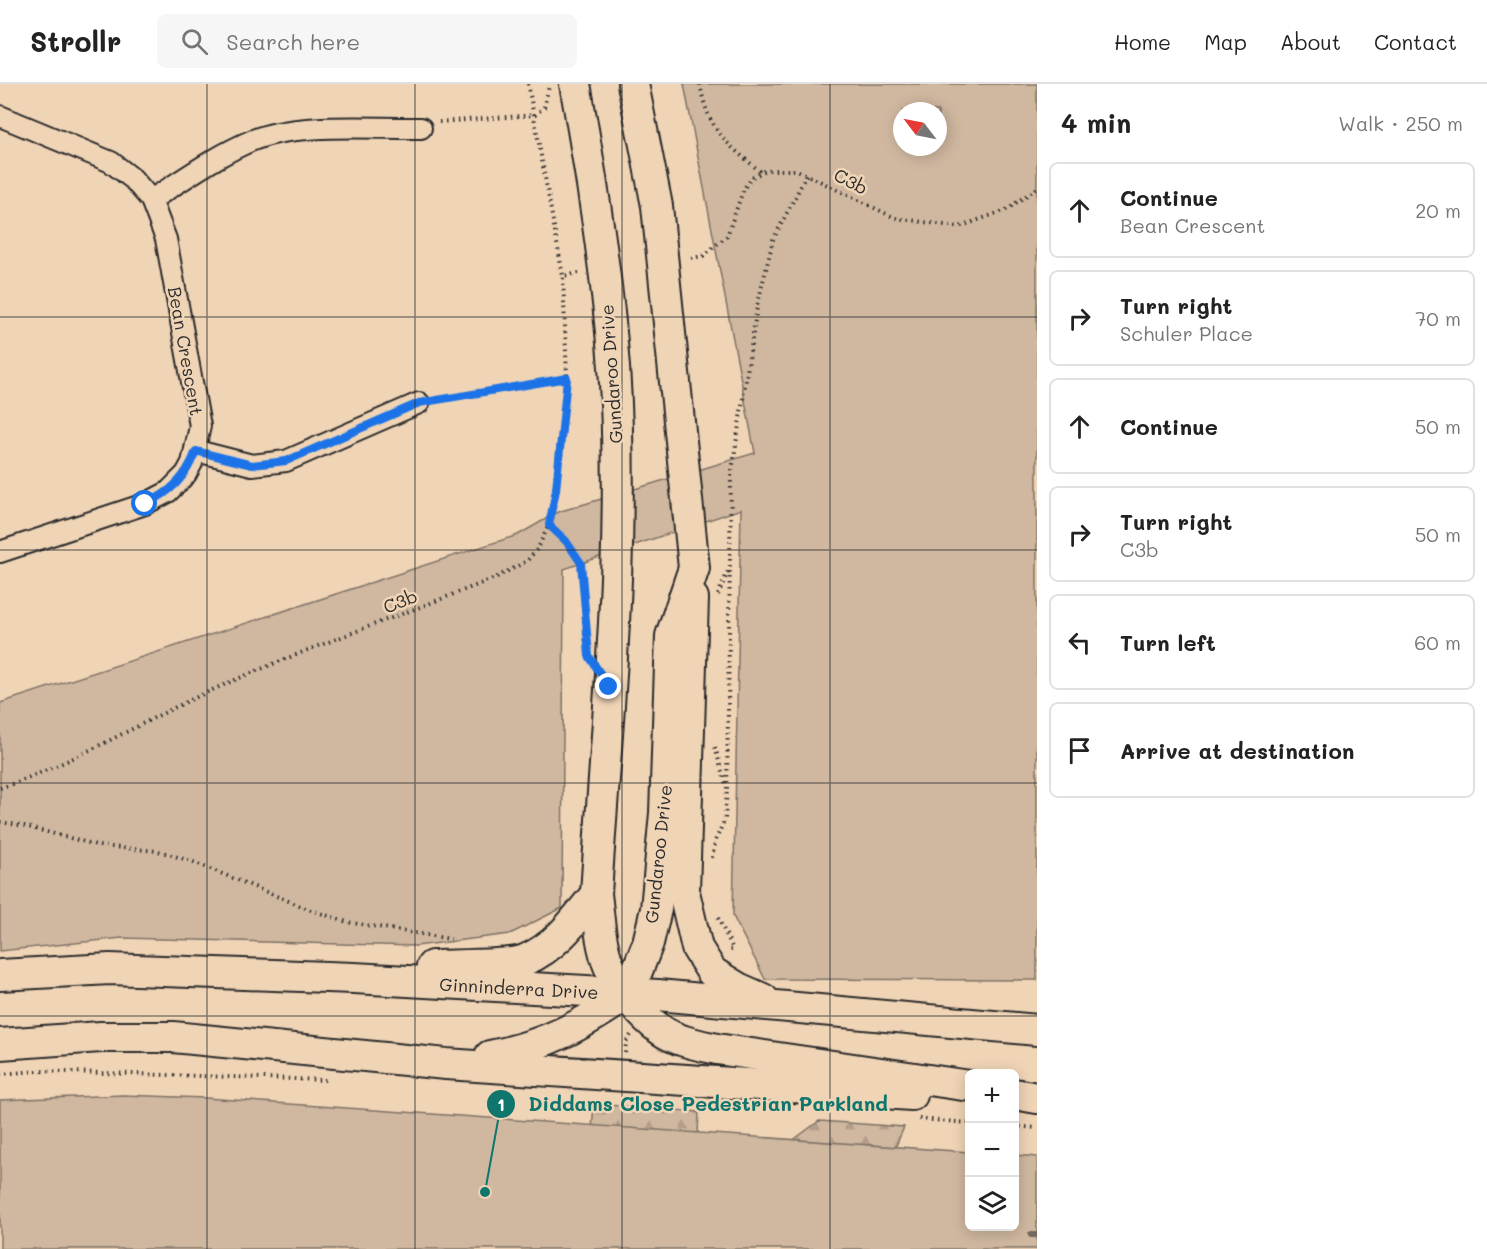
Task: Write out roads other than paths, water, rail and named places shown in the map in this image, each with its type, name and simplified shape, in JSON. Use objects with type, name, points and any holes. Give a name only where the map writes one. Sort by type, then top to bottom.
[{"type":"main road","name":"Gundaroo Drive","points":[[575,84],[594,191],[611,343],[617,468],[616,580],[596,894],[603,945],[609,966],[628,994]]},
{"type":"main road","name":"Gundaroo Drive","points":[[628,994],[648,943],[656,909],[665,813],[671,636],[694,568],[657,206],[633,84]]},
{"type":"main road","points":[[694,568],[684,892],[689,919],[697,948],[712,972],[738,988],[784,1008]]},
{"type":"main road","points":[[354,978],[420,967],[523,961],[548,947],[572,925],[596,894]]},
{"type":"main road","name":"Ginninderra Drive","points":[[0,975],[110,969],[354,978],[628,994],[1037,1030]]},
{"type":"main road","points":[[446,1064],[527,1049],[588,1021],[628,994],[662,1031],[688,1042],[717,1049],[965,1085]]},
{"type":"main road","points":[[0,1044],[101,1037],[173,1037],[446,1064],[965,1098]]},
{"type":"main road","points":[[1019,1095],[1037,1098]]},
{"type":"main road","points":[[1019,1101],[1037,1103]]},
{"type":"street","name":"Bean Crescent","points":[[0,116],[111,162],[133,178],[151,200],[166,239],[200,426],[196,451],[186,474],[168,492],[157,499],[0,552]]},
{"type":"street","points":[[151,200],[224,154],[255,139],[291,130],[421,128]]},
{"type":"street","points":[[196,451],[252,465],[286,461],[419,403]]},
{"type":"waterway","points":[[1031,1235],[1037,1235]]},
{"type":"place","name":"Diddams Close Pedestrian Parkland","points":[[485,1192]]}]
